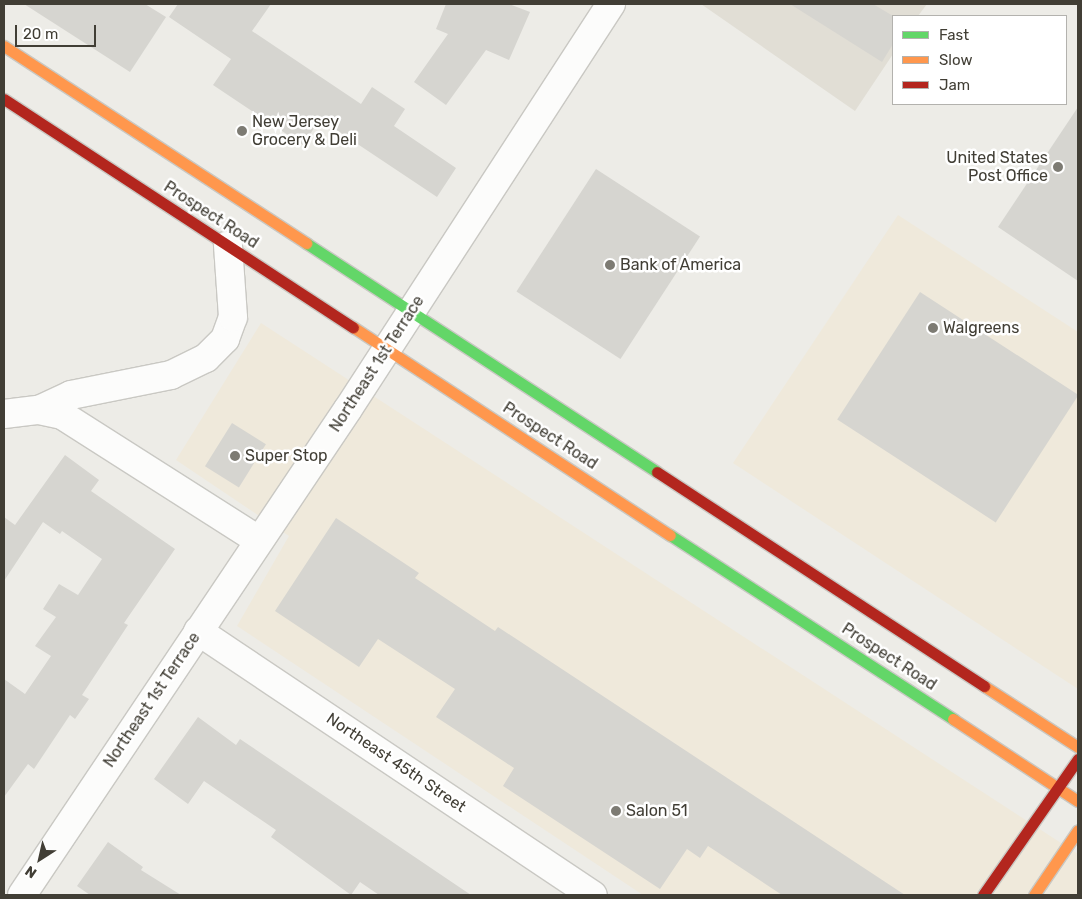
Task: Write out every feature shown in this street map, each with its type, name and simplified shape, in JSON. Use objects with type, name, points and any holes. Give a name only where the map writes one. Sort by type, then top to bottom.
[{"type":"main road","name":"Prospect Road","points":[[4,46],[1078,747]]},
{"type":"main road","name":"Prospect Road","points":[[4,99],[1078,801]]},
{"type":"main road","points":[[983,895],[1078,759]]},
{"type":"main road","points":[[1034,895],[1078,830]]},
{"type":"street","name":"Northeast 1st Terrace","points":[[22,895],[412,312],[604,6]]},
{"type":"street","points":[[4,414],[39,410],[70,395],[184,371],[211,353],[225,339],[233,317],[228,245]]},
{"type":"street","points":[[39,410],[73,421],[258,540]]},
{"type":"street","name":"Northeast 45th Street","points":[[198,631],[593,895]]},
{"type":"shaded area","points":[[701,4],[927,4],[919,15],[892,15],[892,56],[855,111]]},
{"type":"shaded area","points":[[898,215],[1078,332],[1078,689],[733,463]]},
{"type":"shaded area","points":[[261,323],[1078,854],[1078,895],[643,895],[237,626],[289,536],[176,460]]},
{"type":"building","points":[[24,4],[145,4],[166,17],[130,72]]},
{"type":"building","points":[[178,4],[271,4],[252,31],[361,104],[372,87],[405,109],[394,126],[456,168],[437,197],[320,119],[303,145],[213,85],[231,59],[169,17]]},
{"type":"building","points":[[446,4],[509,4],[530,12],[509,60],[486,50],[446,105],[414,82],[448,34],[436,29]]},
{"type":"building","points":[[790,4],[873,4],[892,15],[892,46],[882,62]]},
{"type":"building","name":"United States Post Office","points":[[1078,107],[1078,281],[998,227]]},
{"type":"building","name":"Bank of America","points":[[596,169],[700,237],[620,359],[516,291]]},
{"type":"building","name":"Walgreens","points":[[920,292],[1078,395],[996,522],[837,419]]},
{"type":"building","name":"Super Stop","points":[[232,423],[266,444],[239,487],[205,466]]},
{"type":"building","points":[[65,455],[99,480],[91,491],[175,549],[124,623],[128,625],[82,695],[89,699],[75,719],[70,715],[34,769],[28,764],[4,797],[4,679],[25,694],[51,656],[35,646],[56,617],[43,609],[59,584],[78,595],[102,559],[62,531],[60,534],[43,522],[4,581],[4,517],[15,525]]},
{"type":"building","points":[[336,518],[419,573],[415,578],[495,631],[498,627],[905,895],[782,895],[708,846],[700,858],[687,849],[660,889],[503,786],[514,768],[436,717],[455,689],[378,639],[359,667],[275,611]]},
{"type":"building","points":[[198,717],[236,745],[240,739],[471,895],[379,895],[360,882],[351,895],[271,837],[276,830],[204,781],[188,804],[154,779]]},
{"type":"building","points":[[108,842],[143,867],[141,870],[181,895],[90,895],[77,886]]},
{"type":"traffic: fast","points":[[306,243],[657,472]]},
{"type":"traffic: fast","points":[[670,535],[953,719]]},
{"type":"traffic: slow","points":[[4,46],[306,243]]},
{"type":"traffic: slow","points":[[353,327],[670,535]]},
{"type":"traffic: slow","points":[[984,686],[1078,747]]},
{"type":"traffic: slow","points":[[953,719],[1078,801]]},
{"type":"traffic: slow","points":[[1034,895],[1078,830]]},
{"type":"traffic: jam","points":[[4,99],[353,327]]},
{"type":"traffic: jam","points":[[657,472],[984,686]]},
{"type":"traffic: jam","points":[[983,895],[1078,759]]},
{"type":"place","name":"New Jersey Grocery & Deli","points":[[242,131]]},
{"type":"place","name":"United States Post Office","points":[[1058,167]]},
{"type":"place","name":"Bank of America","points":[[610,265]]},
{"type":"place","name":"Walgreens","points":[[933,328]]},
{"type":"place","name":"Super Stop","points":[[235,456]]},
{"type":"place","name":"Salon 51","points":[[616,811]]}]
